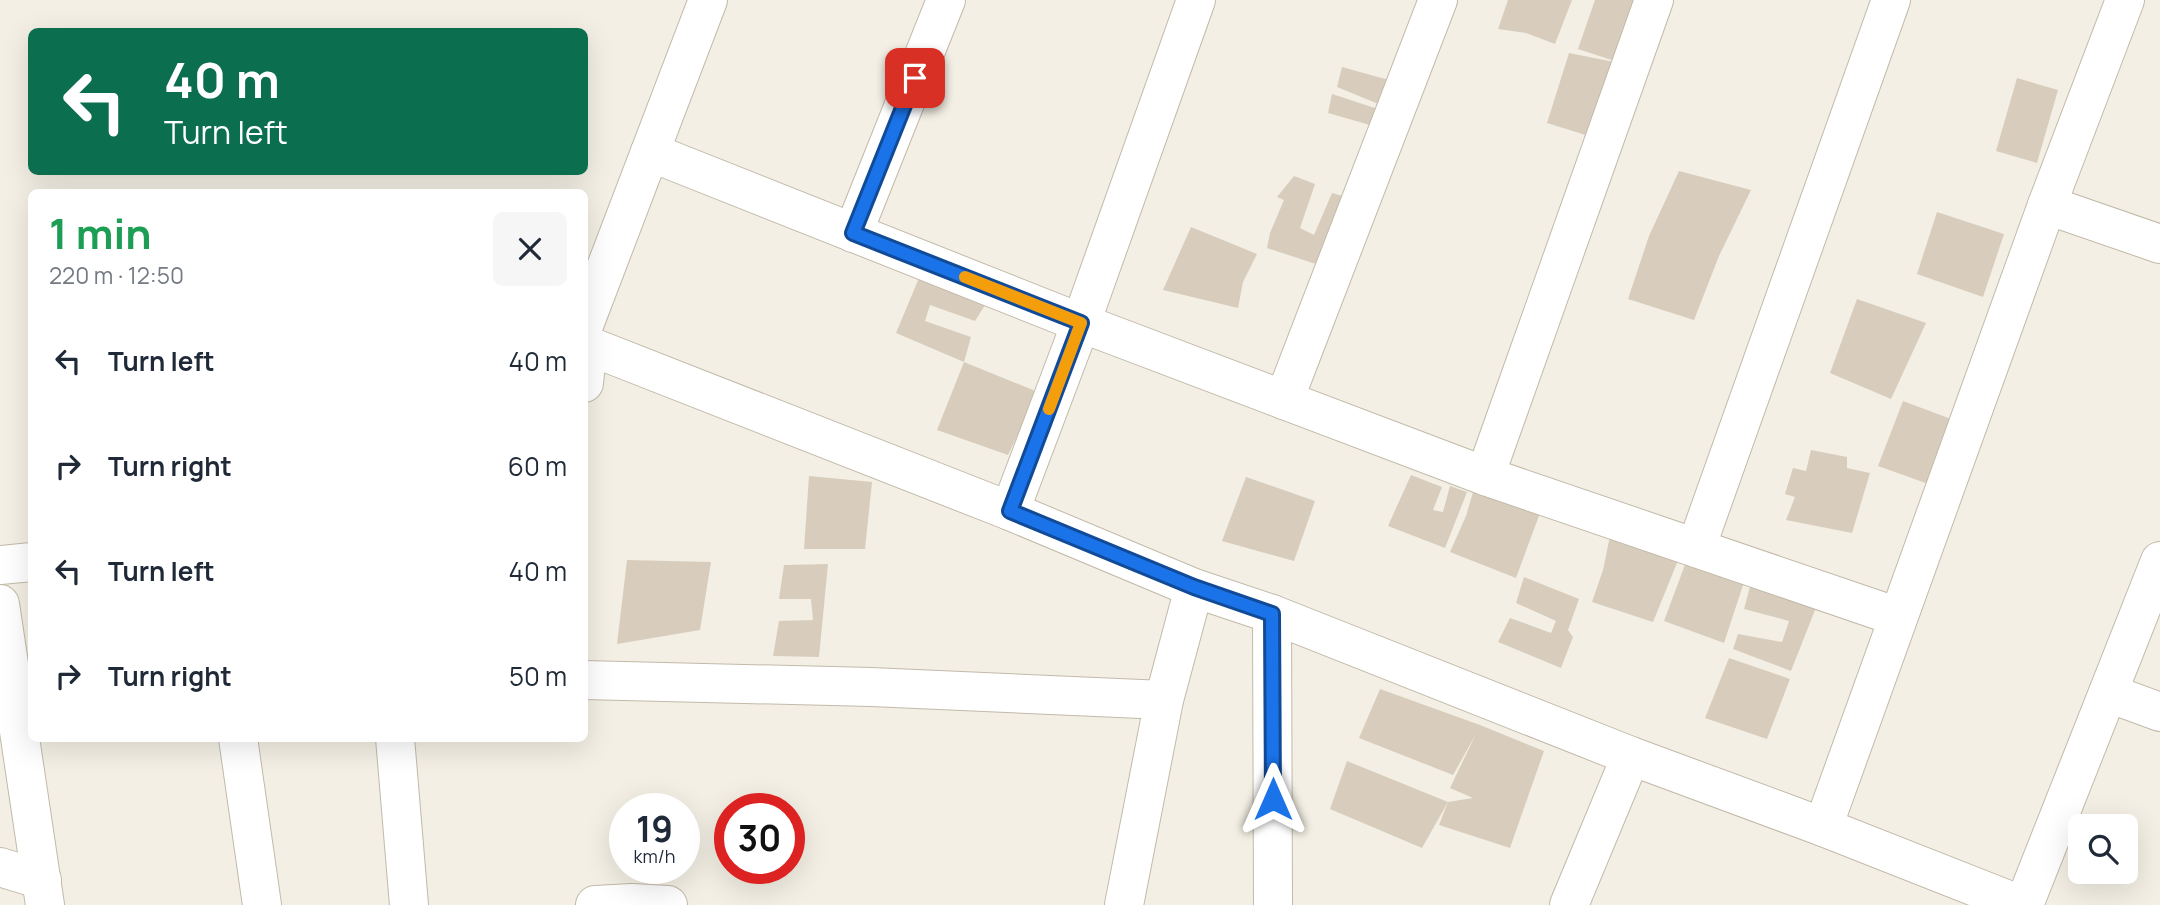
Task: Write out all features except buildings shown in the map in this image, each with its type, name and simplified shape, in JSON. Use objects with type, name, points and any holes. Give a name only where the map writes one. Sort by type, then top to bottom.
[{"type":"street","points":[[588,332],[650,152],[708,0]]},
{"type":"street","points":[[853,233],[946,0]]},
{"type":"street","points":[[1010,511],[1081,323],[1196,0]]},
{"type":"street","points":[[1284,400],[1438,0]]},
{"type":"street","points":[[1485,476],[1654,0]]},
{"type":"street","points":[[1696,548],[1891,0]]},
{"type":"street","points":[[1823,827],[2047,205],[2125,0]]},
{"type":"street","points":[[650,152],[1081,323],[1485,476],[1898,617]]},
{"type":"street","points":[[2047,205],[2160,244]]},
{"type":"street","points":[[588,339],[1194,587],[1272,614],[1632,756],[2023,905],[2160,561]]},
{"type":"street","points":[[0,565],[28,562]]},
{"type":"street","points":[[1124,905],[1164,699],[1194,587]]},
{"type":"street","points":[[0,608],[43,893]]},
{"type":"street","points":[[1272,614],[1273,905]]},
{"type":"street","points":[[588,680],[871,687],[1164,699]]},
{"type":"street","points":[[2108,693],[2160,712]]},
{"type":"street","points":[[238,742],[262,905]]},
{"type":"street","points":[[395,742],[409,905]]},
{"type":"street","points":[[1569,905],[1632,756]]},
{"type":"street","points":[[0,867],[43,893]]},
{"type":"street","points":[[595,905],[644,904]]},
{"type":"slow traffic","points":[[965,277],[1081,323],[1049,409]]},
{"type":"route","points":[[915,78],[853,233],[1081,323],[1010,511],[1194,587],[1272,614],[1273,799]]}]
